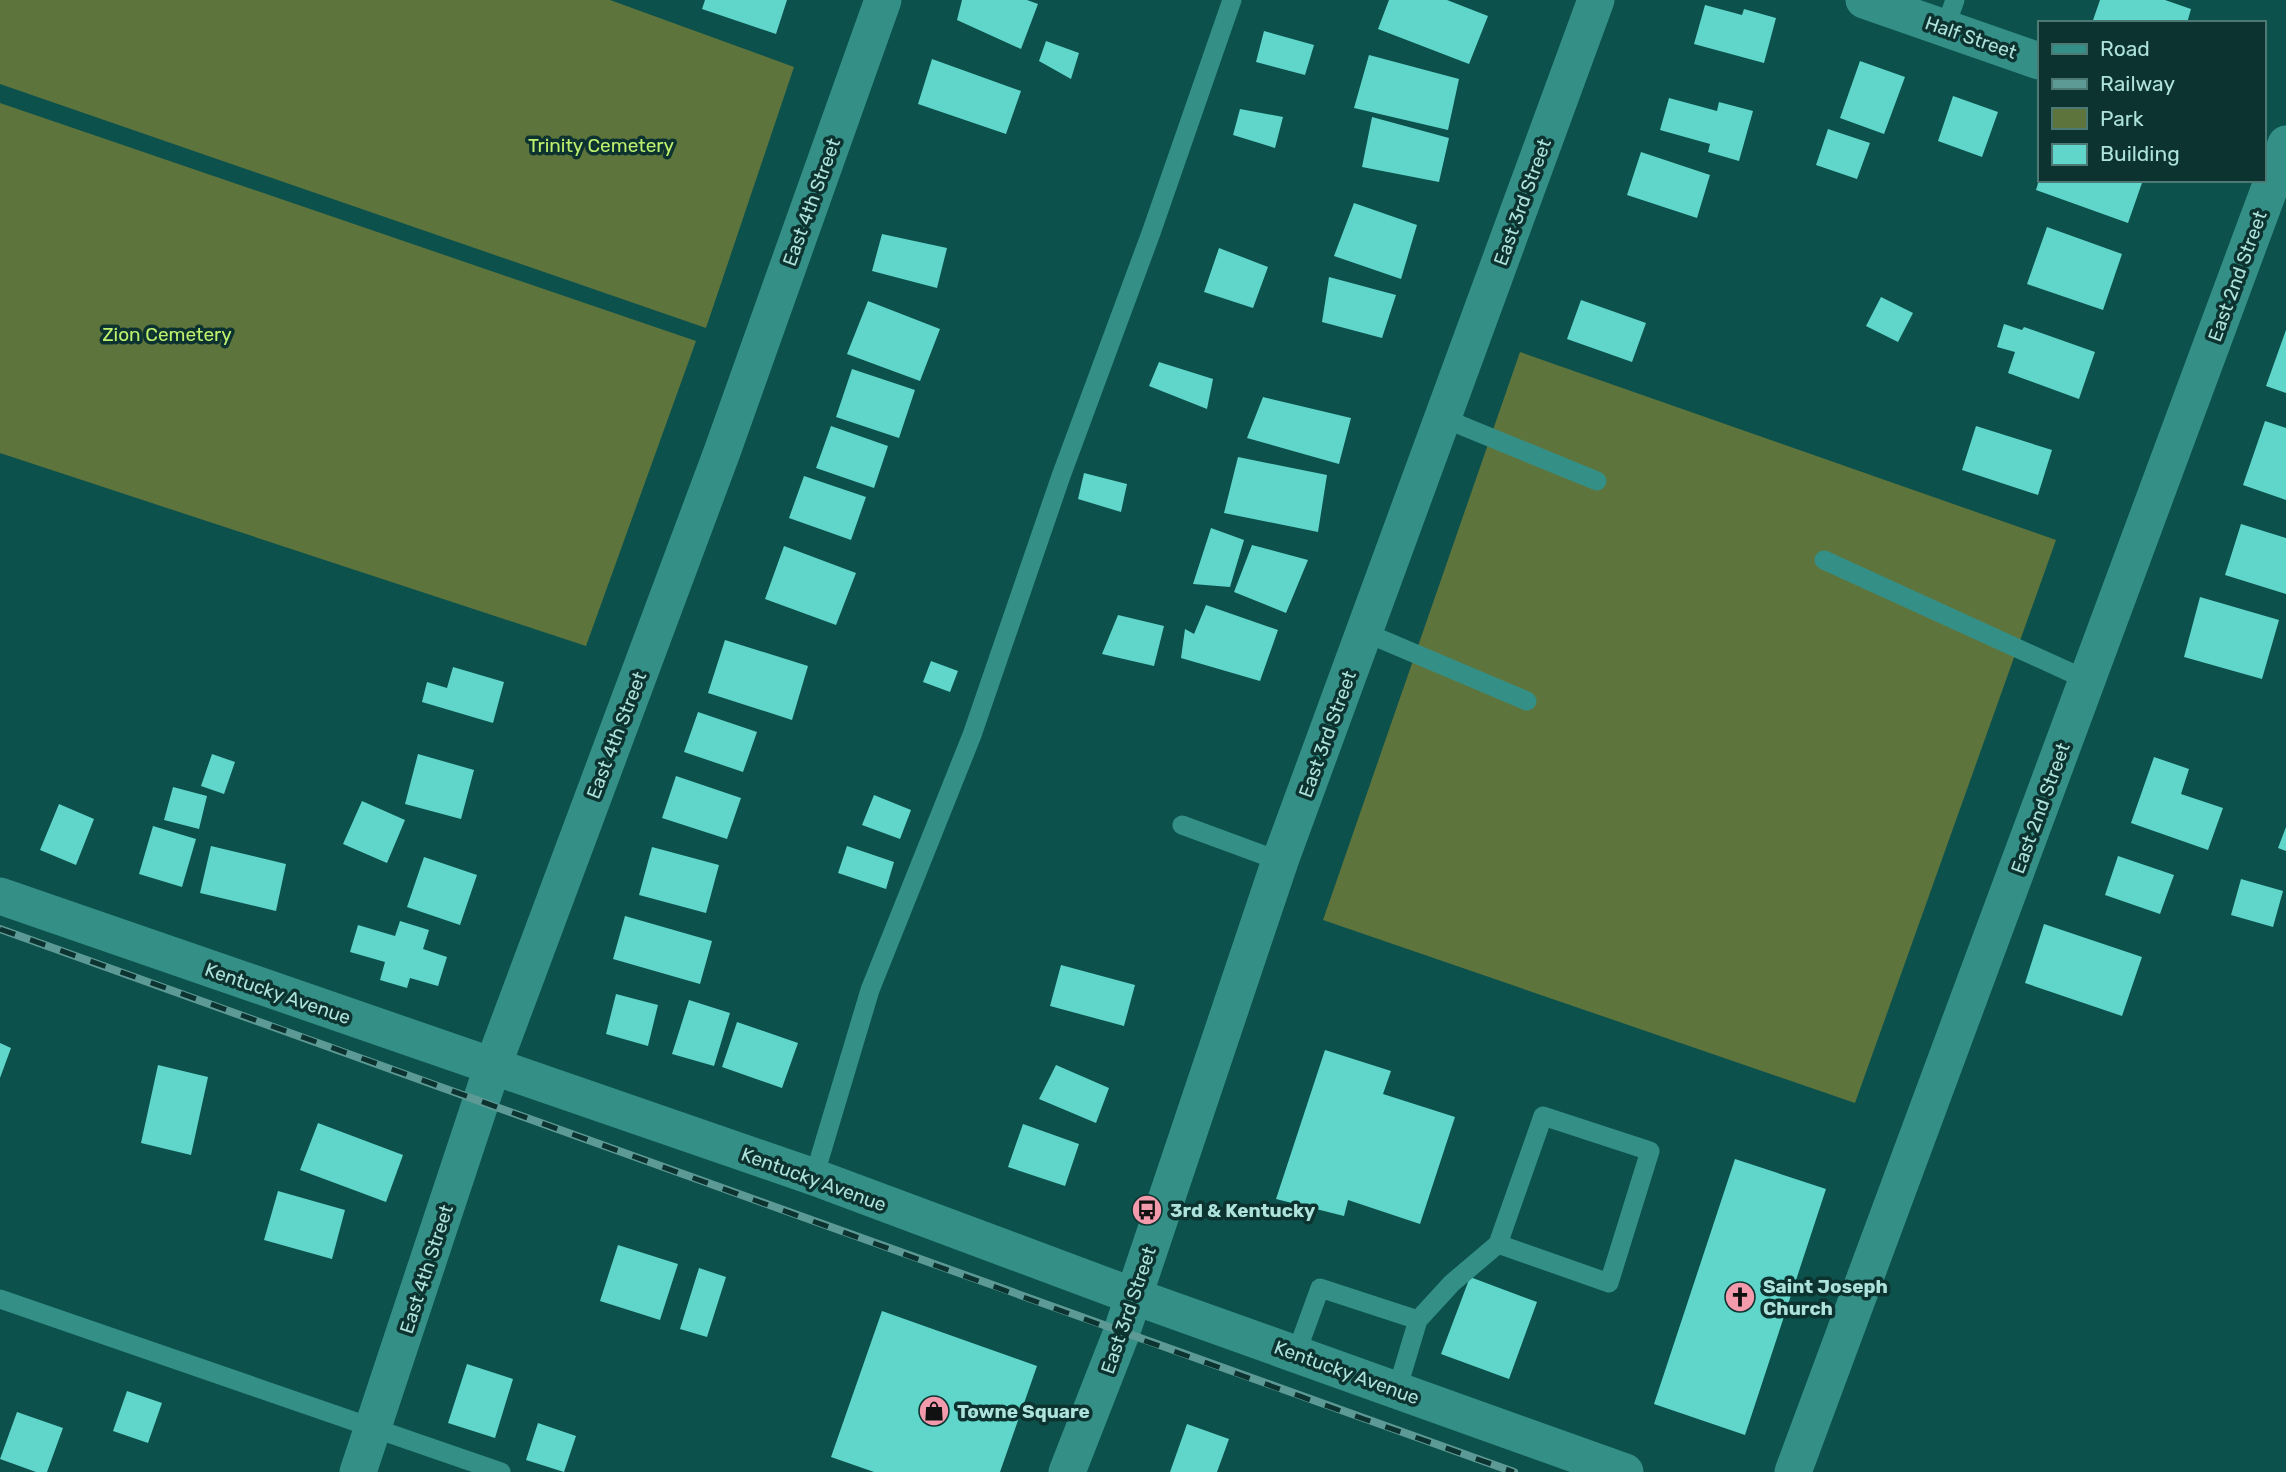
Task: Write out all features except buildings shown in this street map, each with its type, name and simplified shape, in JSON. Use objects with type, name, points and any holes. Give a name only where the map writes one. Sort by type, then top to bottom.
[{"type":"street","name":"East 4th Street","points":[[358,1472],[492,1068],[722,452],[883,0]]},
{"type":"street","name":"East 3rd Street","points":[[1067,1472],[1121,1334],[1280,862],[1596,0]]},
{"type":"street","name":"Half Street","points":[[1864,0],[1950,14],[2038,60]]},
{"type":"street","name":"East 2nd Street","points":[[1793,1472],[2087,680],[2280,146]]},
{"type":"street","name":"Kentucky Avenue","points":[[0,896],[814,1177],[1133,1296],[1625,1472]]},
{"type":"lane","points":[[814,1177],[870,990],[972,735],[1061,476],[1151,233],[1232,0]]},
{"type":"lane","points":[[1443,418],[1597,481]]},
{"type":"lane","points":[[1824,560],[2087,680]]},
{"type":"lane","points":[[1364,632],[1527,701]]},
{"type":"lane","points":[[1182,825],[1280,862]]},
{"type":"lane","points":[[1397,1390],[1418,1320],[1452,1283],[1498,1244],[1543,1116],[1650,1151],[1609,1283],[1498,1244]]},
{"type":"lane","points":[[1296,1354],[1320,1288],[1418,1320]]},
{"type":"lane","points":[[0,1299],[501,1472]]},
{"type":"green space","name":"Trinity Cemetery","points":[[0,0],[610,0],[794,67],[706,328],[0,84]]},
{"type":"green space","name":"Zion Cemetery","points":[[0,103],[696,341],[586,646],[0,453]]},
{"type":"green space","points":[[1520,352],[2056,540],[1855,1103],[1323,920]]},
{"type":"railway","points":[[0,929],[1514,1472]]},
{"type":"place","name":"3rd & Kentucky","points":[[1147,1210]]},
{"type":"place","name":"Saint Joseph Church","points":[[1740,1297]]},
{"type":"place","name":"Towne Square","points":[[934,1411]]}]
